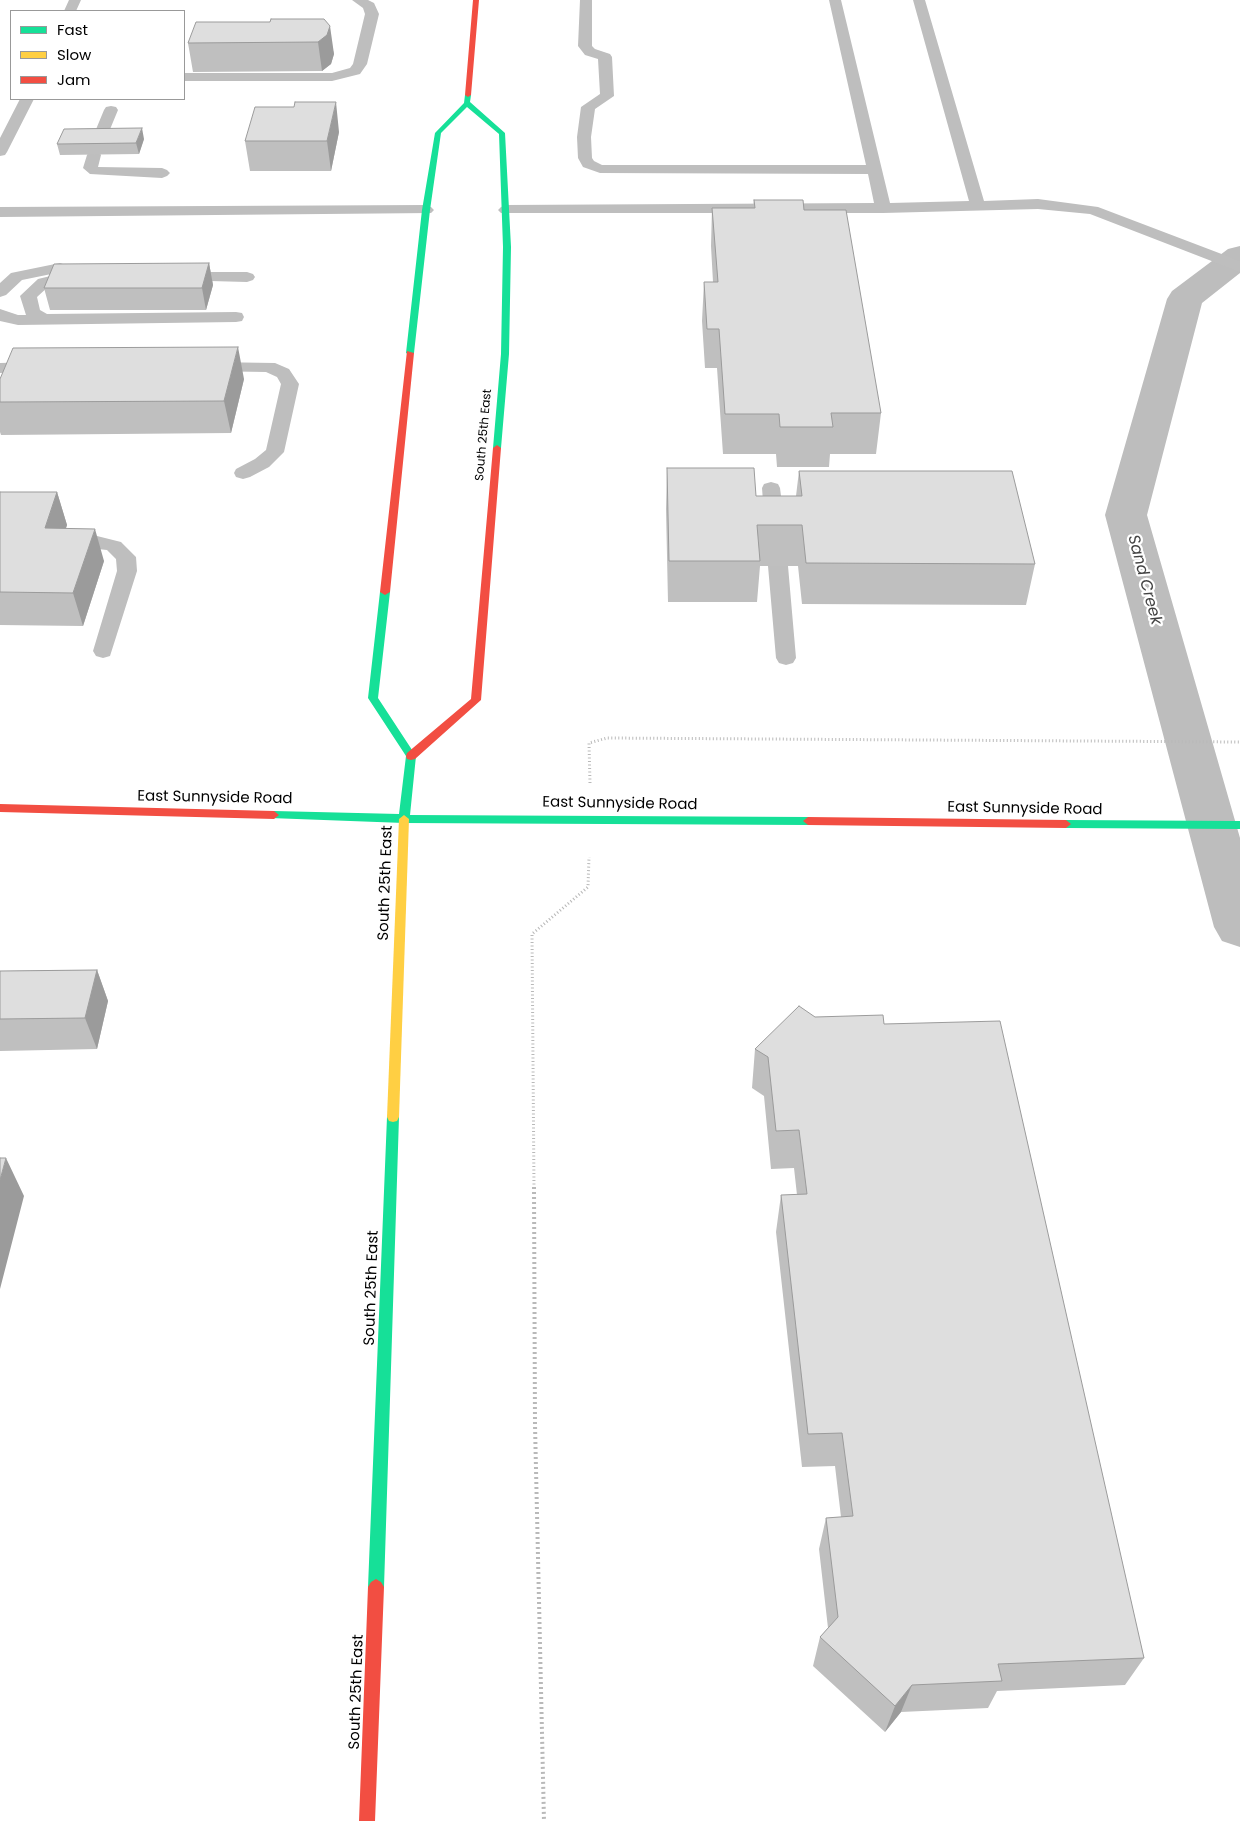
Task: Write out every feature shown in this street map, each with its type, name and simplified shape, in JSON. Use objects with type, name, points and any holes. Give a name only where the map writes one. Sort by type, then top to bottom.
[{"type":"main road","points":[[411,756],[374,698],[426,210],[438,133],[467,103],[476,0]]},
{"type":"main road","name":"South 25th East","points":[[368,1821],[404,818],[411,756],[476,700],[505,354],[506,210],[502,133],[467,103]]},
{"type":"main road","name":"East Sunnyside Road","points":[[0,808],[404,818],[1240,825]]},
{"type":"lane","points":[[185,77],[332,77],[355,71],[360,64],[372,14],[369,6],[358,0]]},
{"type":"lane","points":[[586,0],[585,46],[590,52],[606,57],[607,96],[588,107],[584,137],[585,158],[588,164],[600,169],[874,170]]},
{"type":"lane","points":[[835,0],[883,208]]},
{"type":"lane","points":[[919,0],[978,206]]},
{"type":"lane","points":[[0,152],[26,100]]},
{"type":"lane","points":[[99,139],[111,110]]},
{"type":"lane","points":[[94,155],[90,168],[95,171],[110,173],[162,173]]},
{"type":"lane","points":[[506,210],[883,208],[1038,204],[1093,210],[1240,267]]},
{"type":"lane","points":[[0,212],[426,210]]},
{"type":"lane","points":[[0,292],[17,276],[58,268],[92,272],[44,282],[28,296],[32,312],[43,318]]},
{"type":"lane","points":[[169,272],[248,272]]},
{"type":"lane","points":[[0,314],[1,316],[18,320],[43,318],[236,317]]},
{"type":"lane","points":[[0,368],[57,367]]},
{"type":"lane","points":[[193,367],[269,367],[283,373],[290,384],[275,452],[262,463],[243,473]]},
{"type":"lane","points":[[771,488],[776,537]]},
{"type":"lane","points":[[61,541],[97,542],[114,546],[126,558],[127,571],[103,651]]},
{"type":"lane","points":[[778,566],[786,658]]},
{"type":"path","points":[[589,743],[607,738],[1240,742]]},
{"type":"path","points":[[544,1821],[535,1424],[532,934],[588,887]]},
{"type":"building","points":[[271,19],[324,19],[330,26],[327,35],[318,42],[188,43],[196,22],[270,22]]},
{"type":"building","points":[[295,102],[336,102],[327,141],[245,141],[255,107],[294,107]]},
{"type":"building","points":[[142,128],[136,143],[57,144],[64,129]]},
{"type":"building","points":[[754,200],[803,200],[804,210],[846,210],[881,413],[831,413],[833,427],[780,427],[779,414],[725,414],[719,329],[707,329],[704,282],[718,282],[712,208],[755,208]]},
{"type":"building","points":[[209,263],[202,288],[44,288],[54,264]]},
{"type":"building","points":[[238,347],[224,401],[0,402],[0,379],[13,348]]},
{"type":"building","points":[[667,468],[754,468],[756,496],[802,496],[799,471],[1012,471],[1035,564],[806,563],[802,525],[757,525],[760,561],[669,561]]},
{"type":"building","points":[[0,492],[57,492],[45,528],[95,529],[73,593],[0,592]]},
{"type":"building","points":[[97,970],[85,1018],[0,1019],[0,971]]},
{"type":"building","points":[[799,1006],[815,1017],[883,1015],[884,1024],[1000,1021],[1144,1658],[998,1664],[1002,1681],[912,1685],[895,1706],[820,1637],[838,1617],[826,1518],[853,1516],[842,1433],[808,1434],[781,1195],[807,1194],[799,1130],[776,1131],[768,1057],[755,1049]]},
{"type":"building","points":[[0,1158],[6,1158],[0,1180]]},
{"type":"waterway","name":"Sand Creek","points":[[1240,256],[1185,299],[1126,515],[1240,927]]},
{"type":"traffic: fast","points":[[410,353],[426,210],[438,133],[467,103],[468,95]]},
{"type":"traffic: fast","points":[[467,103],[502,133],[507,247],[505,354],[497,448]]},
{"type":"traffic: fast","points":[[274,815],[404,818],[411,756],[373,698],[385,592]]},
{"type":"traffic: fast","points":[[404,819],[808,821]]},
{"type":"traffic: fast","points":[[1066,824],[1240,825]]},
{"type":"traffic: fast","points":[[376,1587],[393,1117]]},
{"type":"traffic: slow","points":[[393,1117],[404,819]]},
{"type":"traffic: jam","points":[[468,95],[476,0]]},
{"type":"traffic: jam","points":[[385,592],[410,353]]},
{"type":"traffic: jam","points":[[411,756],[476,700],[497,448]]},
{"type":"traffic: jam","points":[[0,808],[274,815]]},
{"type":"traffic: jam","points":[[808,821],[1066,824]]},
{"type":"traffic: jam","points":[[367,1821],[376,1587]]}]
